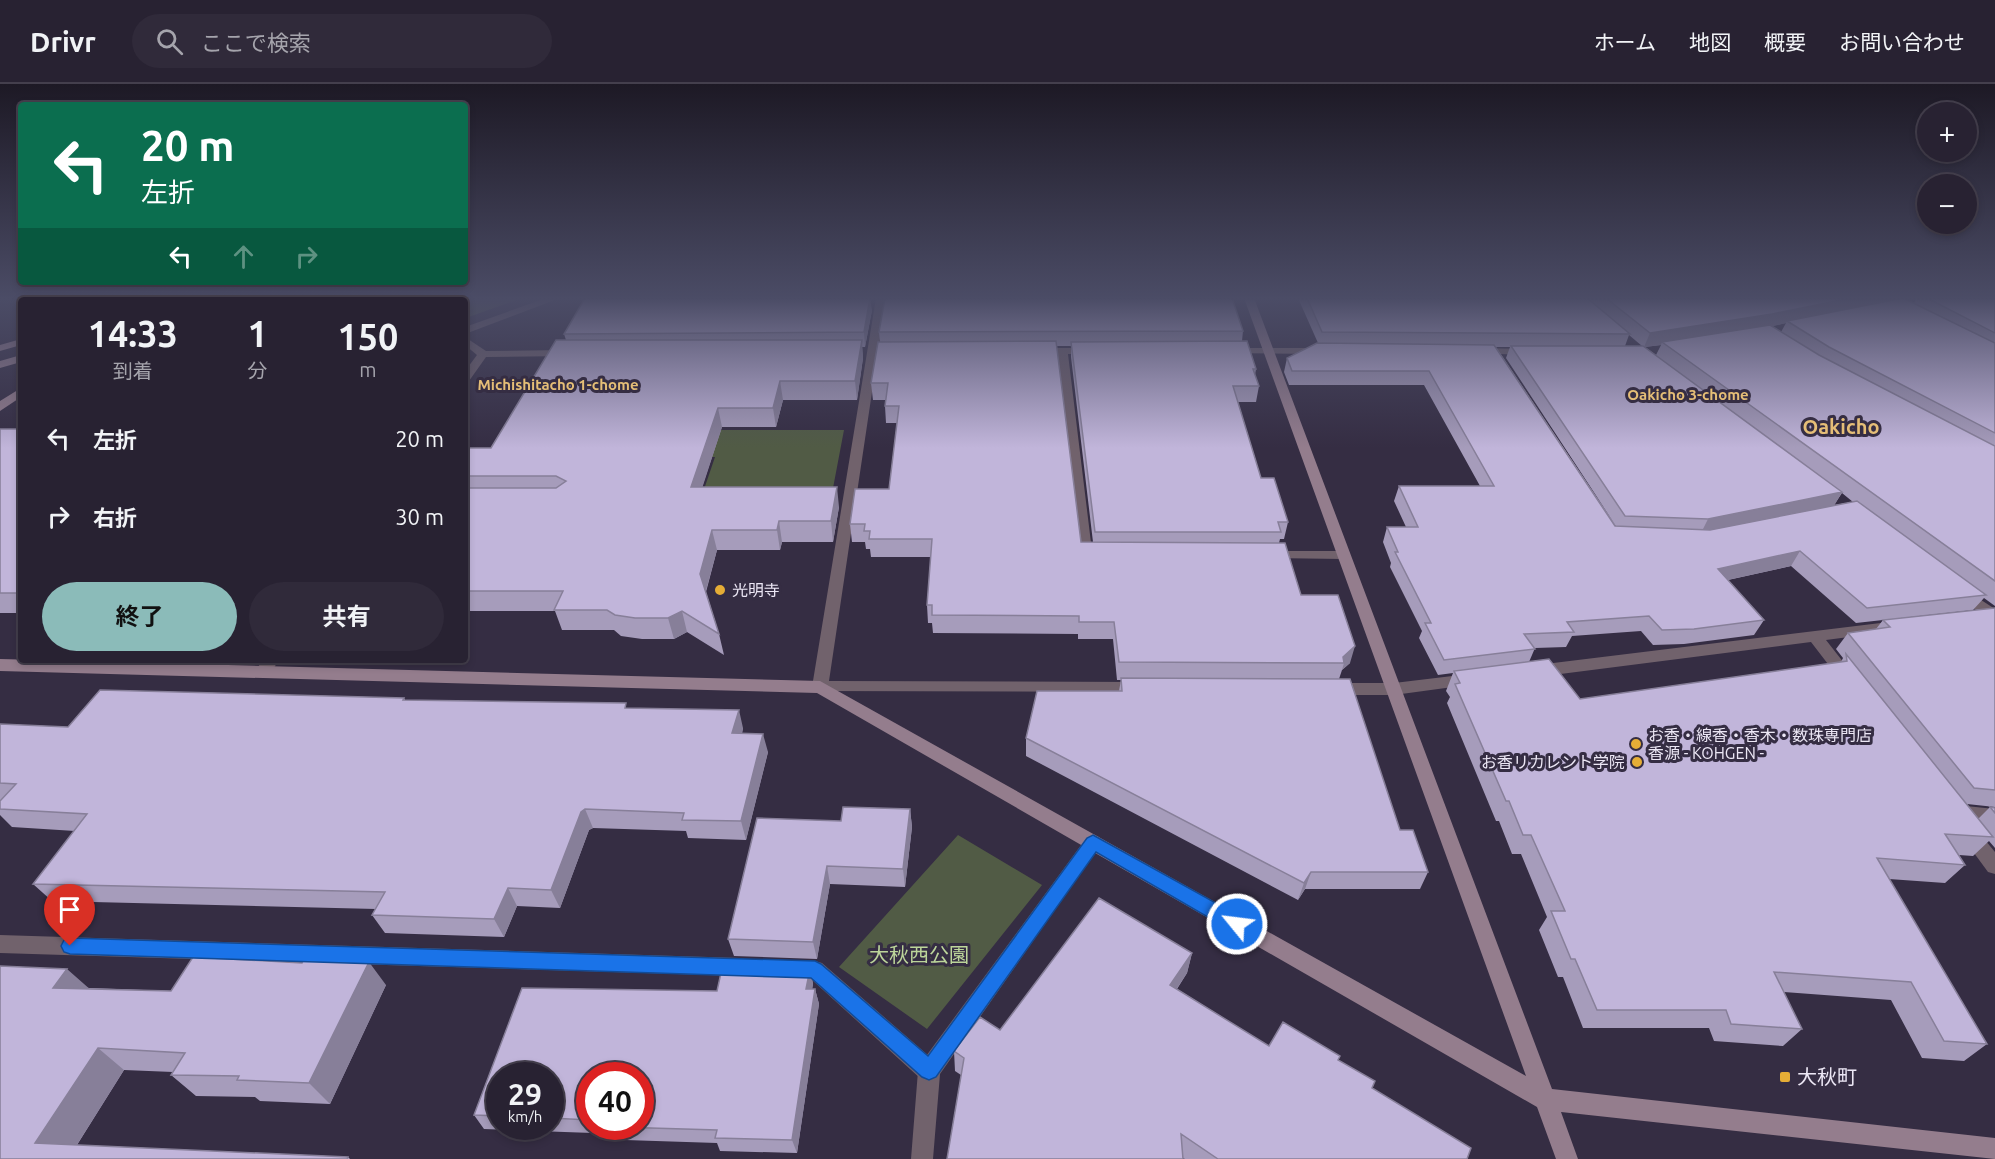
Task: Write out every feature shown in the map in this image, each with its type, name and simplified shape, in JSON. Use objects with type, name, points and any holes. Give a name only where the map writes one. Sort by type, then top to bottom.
[{"type":"street","points":[[476,348],[483,354],[580,353]]},
{"type":"street","points":[[820,687],[873,348]]},
{"type":"street","points":[[1026,351],[1096,351]]},
{"type":"street","points":[[1062,351],[1086,555],[1110,555]]},
{"type":"street","points":[[1221,351],[1327,351]]},
{"type":"street","points":[[1267,351],[1567,1159]]},
{"type":"street","points":[[1470,351],[1539,352]]},
{"type":"street","points":[[1494,351],[1505,369]]},
{"type":"street","points":[[468,376],[483,354]]},
{"type":"street","points":[[0,365],[18,359]]},
{"type":"street","points":[[0,408],[18,393]]},
{"type":"street","points":[[1250,555],[1343,555]]},
{"type":"street","points":[[1955,587],[1994,615]]},
{"type":"street","points":[[1970,618],[1994,615]]},
{"type":"street","points":[[1525,673],[1914,624]]},
{"type":"street","points":[[1814,635],[1858,691]]},
{"type":"street","points":[[0,665],[267,666],[820,687],[1155,688]]},
{"type":"street","points":[[1322,689],[1394,689],[1489,677]]},
{"type":"street","points":[[820,687],[1544,1099],[1995,1149]]},
{"type":"street","points":[[1995,816],[1949,807],[1995,866]]},
{"type":"street","points":[[922,1159],[929,1071],[1093,842]]},
{"type":"street","points":[[0,944],[815,970],[929,1071]]},
{"type":"green space","points":[[701,430],[844,430],[830,504],[699,504],[715,457],[692,457]]},
{"type":"green space","name":"大秋西公園","points":[[958,835],[1042,885],[927,1029],[839,967]]},
{"type":"building","points":[[551,348],[861,348],[855,381],[780,381],[773,408],[718,408],[691,487],[837,487],[831,521],[779,521],[777,530],[712,530],[700,574],[719,634],[682,611],[668,618],[635,618],[615,615],[607,610],[554,610],[563,591],[468,591],[468,488],[556,488],[566,481],[556,476],[468,476],[468,448],[491,448]]},
{"type":"building","points":[[877,348],[1057,348],[1081,542],[1285,543],[1301,595],[1338,595],[1355,646],[1343,657],[1344,663],[1119,662],[1114,622],[1079,622],[1079,616],[932,615],[932,605],[927,605],[932,539],[869,539],[870,531],[864,531],[865,524],[850,524],[855,489],[889,489],[899,406],[885,406],[888,383],[871,383]]},
{"type":"building","points":[[1072,348],[1249,348],[1259,386],[1233,386],[1261,478],[1274,478],[1288,522],[1278,522],[1281,532],[1095,532]]},
{"type":"building","points":[[1307,348],[1496,348],[1615,526],[1710,530],[1857,501],[1986,595],[1867,608],[1800,551],[1718,569],[1764,620],[1694,629],[1662,630],[1649,616],[1567,622],[1574,632],[1524,634],[1535,649],[1444,660],[1425,623],[1431,623],[1395,552],[1398,552],[1387,527],[1418,527],[1399,486],[1494,486],[1429,371],[1292,371],[1287,358]]},
{"type":"building","points":[[1512,348],[1646,348],[1842,492],[1708,519],[1625,516]]},
{"type":"building","points":[[1671,348],[1808,348],[1995,446],[1995,581]]},
{"type":"building","points":[[1831,348],[1995,348],[1995,433]]},
{"type":"building","points":[[0,429],[18,429],[18,593],[0,593]]},
{"type":"building","points":[[1995,608],[1995,790],[1974,788],[1848,633],[1890,627],[1883,620]]},
{"type":"building","points":[[1846,654],[1993,837],[1945,834],[1965,865],[1877,858],[1987,1044],[1944,1041],[1911,982],[1774,972],[1802,1029],[1731,1024],[1726,1010],[1597,1010],[1575,959],[1571,959],[1551,911],[1565,911],[1531,835],[1523,835],[1509,801],[1506,801],[1455,684],[1460,683],[1454,671],[1549,659],[1580,699],[1847,661]]},
{"type":"building","points":[[1121,678],[1350,679],[1400,830],[1413,830],[1428,872],[1311,872],[1304,883],[1026,738],[1037,691],[1122,691]]},
{"type":"building","points":[[100,690],[404,698],[403,700],[626,703],[625,708],[739,710],[732,733],[763,734],[741,821],[682,820],[684,813],[585,809],[581,812],[551,890],[508,888],[494,919],[372,915],[385,892],[33,884],[87,814],[0,809],[0,801],[16,784],[0,783],[0,724],[68,727]]},
{"type":"building","points":[[843,807],[910,809],[903,869],[827,866],[813,942],[728,939],[757,818],[841,821]]},
{"type":"building","points":[[1099,898],[1192,953],[1170,985],[1269,1046],[1283,1022],[1340,1056],[1338,1060],[1375,1081],[1372,1088],[1471,1148],[1467,1159],[1218,1159],[1181,1134],[1183,1159],[947,1159],[964,1058],[954,1051],[980,1017],[1000,1030]]},
{"type":"building","points":[[193,957],[302,963],[304,959],[369,962],[309,1083],[237,1080],[239,1076],[171,1075],[185,1053],[98,1048],[35,1143],[348,1157],[347,1159],[0,1159],[0,966],[67,969],[53,988],[171,991]]},
{"type":"building","points":[[723,964],[807,966],[810,969],[806,989],[815,989],[792,1140],[715,1138],[717,1130],[654,1128],[654,1062],[576,1062],[576,1119],[564,1119],[564,1062],[494,1062],[522,988],[717,991]]},
{"type":"building","points":[[486,1083],[486,1115],[474,1115]]},
{"type":"place","name":"光明寺","points":[[720,590]]},
{"type":"place","name":"お香・線香・香木・数珠専門店 香源 - KOHGEN -","points":[[1636,744]]},
{"type":"place","name":"お香リカレント学院","points":[[1637,762]]},
{"type":"place","name":"大秋町","points":[[1785,1077]]},
{"type":"district","name":"Michishitacho 1-chome","points":[[558,385]]},
{"type":"district","name":"Oakicho 3-chome","points":[[1688,395]]},
{"type":"district","name":"Oakicho","points":[[1841,427]]},
{"type":"route","points":[[70,946],[815,970],[929,1071],[1093,842],[1237,924]]}]
